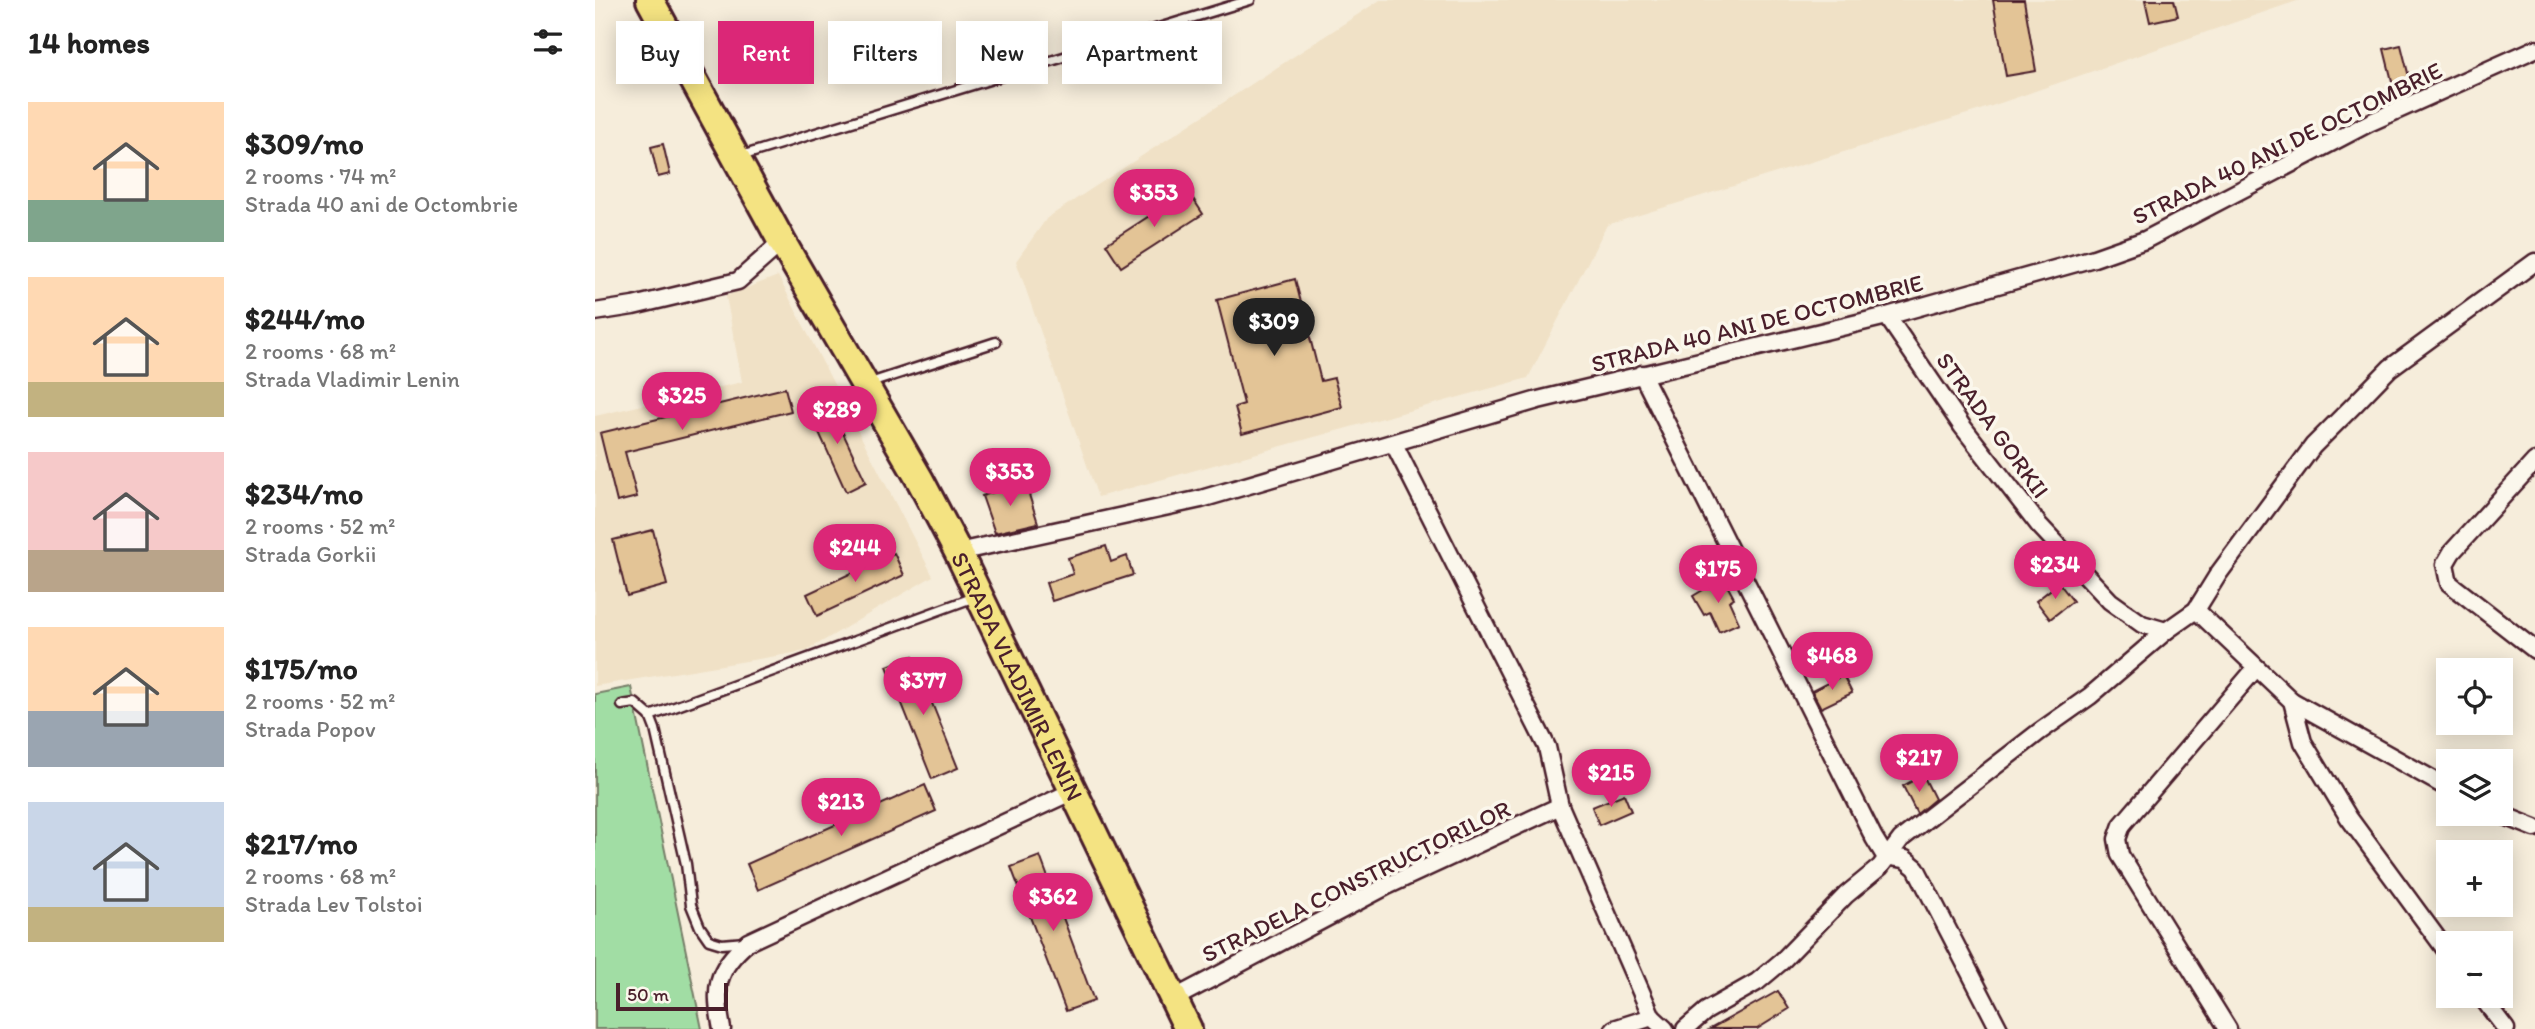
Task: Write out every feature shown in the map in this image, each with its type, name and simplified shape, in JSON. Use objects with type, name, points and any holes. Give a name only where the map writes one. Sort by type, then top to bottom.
[{"type":"main road","name":"STRADA VLADIMIR LENIN","points":[[650,0],[735,158],[958,552],[1071,792],[1188,1029]]},
{"type":"street","name":"STRADA 40 ANI DE OCTOMBRIE","points":[[958,552],[1201,499],[1538,400],[1887,316],[2094,258],[2145,240],[2242,192],[2348,133],[2535,49]]},
{"type":"street","points":[[595,312],[633,306],[738,281],[782,242]]},
{"type":"street","points":[[1685,1029],[1706,1010],[1757,982],[1782,961],[1846,895],[1879,867],[1885,856],[1942,806],[2126,668],[2166,631],[2196,610],[2219,573],[2306,456],[2355,403],[2391,368],[2535,262]]},
{"type":"street","name":"STRADA GORKII","points":[[1887,316],[1962,426],[2039,525],[2110,601],[2142,624],[2166,631]]},
{"type":"street","points":[[1642,374],[1885,856]]},
{"type":"street","points":[[1394,444],[1547,747],[1560,806],[1652,1017],[1665,1029]]},
{"type":"street","points":[[2535,461],[2452,552],[2445,564],[2446,574],[2458,590],[2535,650]]},
{"type":"street","points":[[2196,610],[2292,701],[2369,747],[2436,782]]},
{"type":"street","points":[[2228,1029],[2120,855],[2117,839],[2122,825],[2256,668]]},
{"type":"street","points":[[2292,701],[2303,742],[2349,818],[2436,937]]},
{"type":"street","points":[[722,1029],[716,994],[721,973],[731,956],[748,942],[1071,792]]},
{"type":"street","name":"STRADELA CONSTRUCTORILOR","points":[[1173,999],[1387,886],[1560,806]]},
{"type":"street","points":[[2513,819],[2535,828]]},
{"type":"street","points":[[1885,856],[1905,859],[1916,868],[1999,1029]]},
{"type":"street","points":[[2490,1008],[2506,1029]]},
{"type":"street","points":[[1614,1029],[1652,1017]]},
{"type":"lane","points":[[735,158],[1249,0]]},
{"type":"lane","points":[[864,385],[996,342]]},
{"type":"lane","points":[[650,716],[978,596]]},
{"type":"lane","points":[[622,705],[635,703],[650,716],[686,864],[691,905],[700,926],[709,940],[722,944],[748,942]]},
{"type":"shaded area","points":[[1380,0],[2300,0],[1977,111],[1607,225],[1528,378],[1098,497],[1016,261],[1047,218]]},
{"type":"shaded area","points":[[778,276],[933,576],[806,651],[595,686],[595,416],[742,382],[726,296]]},
{"type":"green space","points":[[631,687],[702,1029],[595,1029],[595,694]]},
{"type":"building","points":[[1993,0],[2024,0],[2036,71],[2006,76]]},
{"type":"building","points":[[2145,0],[2174,0],[2178,16],[2150,22]]},
{"type":"building","points":[[2401,45],[2411,85],[2394,89],[2384,49]]},
{"type":"building","points":[[663,144],[670,174],[658,177],[651,147]]},
{"type":"building","points":[[1188,191],[1203,214],[1121,267],[1106,244]]},
{"type":"building","points":[[1295,279],[1321,381],[1334,378],[1342,407],[1242,434],[1235,407],[1244,404],[1217,300]]},
{"type":"building","points":[[785,388],[791,411],[625,452],[637,497],[617,502],[600,433]]},
{"type":"building","points":[[827,399],[866,482],[846,492],[808,408]]},
{"type":"building","points":[[1025,482],[1038,523],[995,533],[982,496]]},
{"type":"building","points":[[653,530],[667,585],[627,596],[613,540]]},
{"type":"building","points":[[1106,546],[1111,562],[1127,556],[1133,575],[1052,601],[1046,583],[1073,574],[1068,558]]},
{"type":"building","points":[[894,553],[904,575],[817,616],[807,594]]},
{"type":"building","points":[[1723,578],[1734,598],[1729,601],[1739,623],[1719,632],[1710,612],[1704,615],[1693,596]]},
{"type":"building","points":[[2059,583],[2073,601],[2050,619],[2036,601]]},
{"type":"building","points":[[913,656],[958,768],[932,779],[887,666]]},
{"type":"building","points":[[1843,675],[1852,693],[1821,708],[1812,691]]},
{"type":"building","points":[[1923,775],[1935,799],[1917,814],[1903,786]]},
{"type":"building","points":[[925,785],[936,811],[758,890],[747,864]]},
{"type":"building","points":[[1624,794],[1631,811],[1599,825],[1592,807]]},
{"type":"building","points":[[1040,856],[1094,1001],[1066,1011],[1011,867]]},
{"type":"building","points":[[1778,991],[1789,1009],[1757,1029],[1710,1029]]}]
